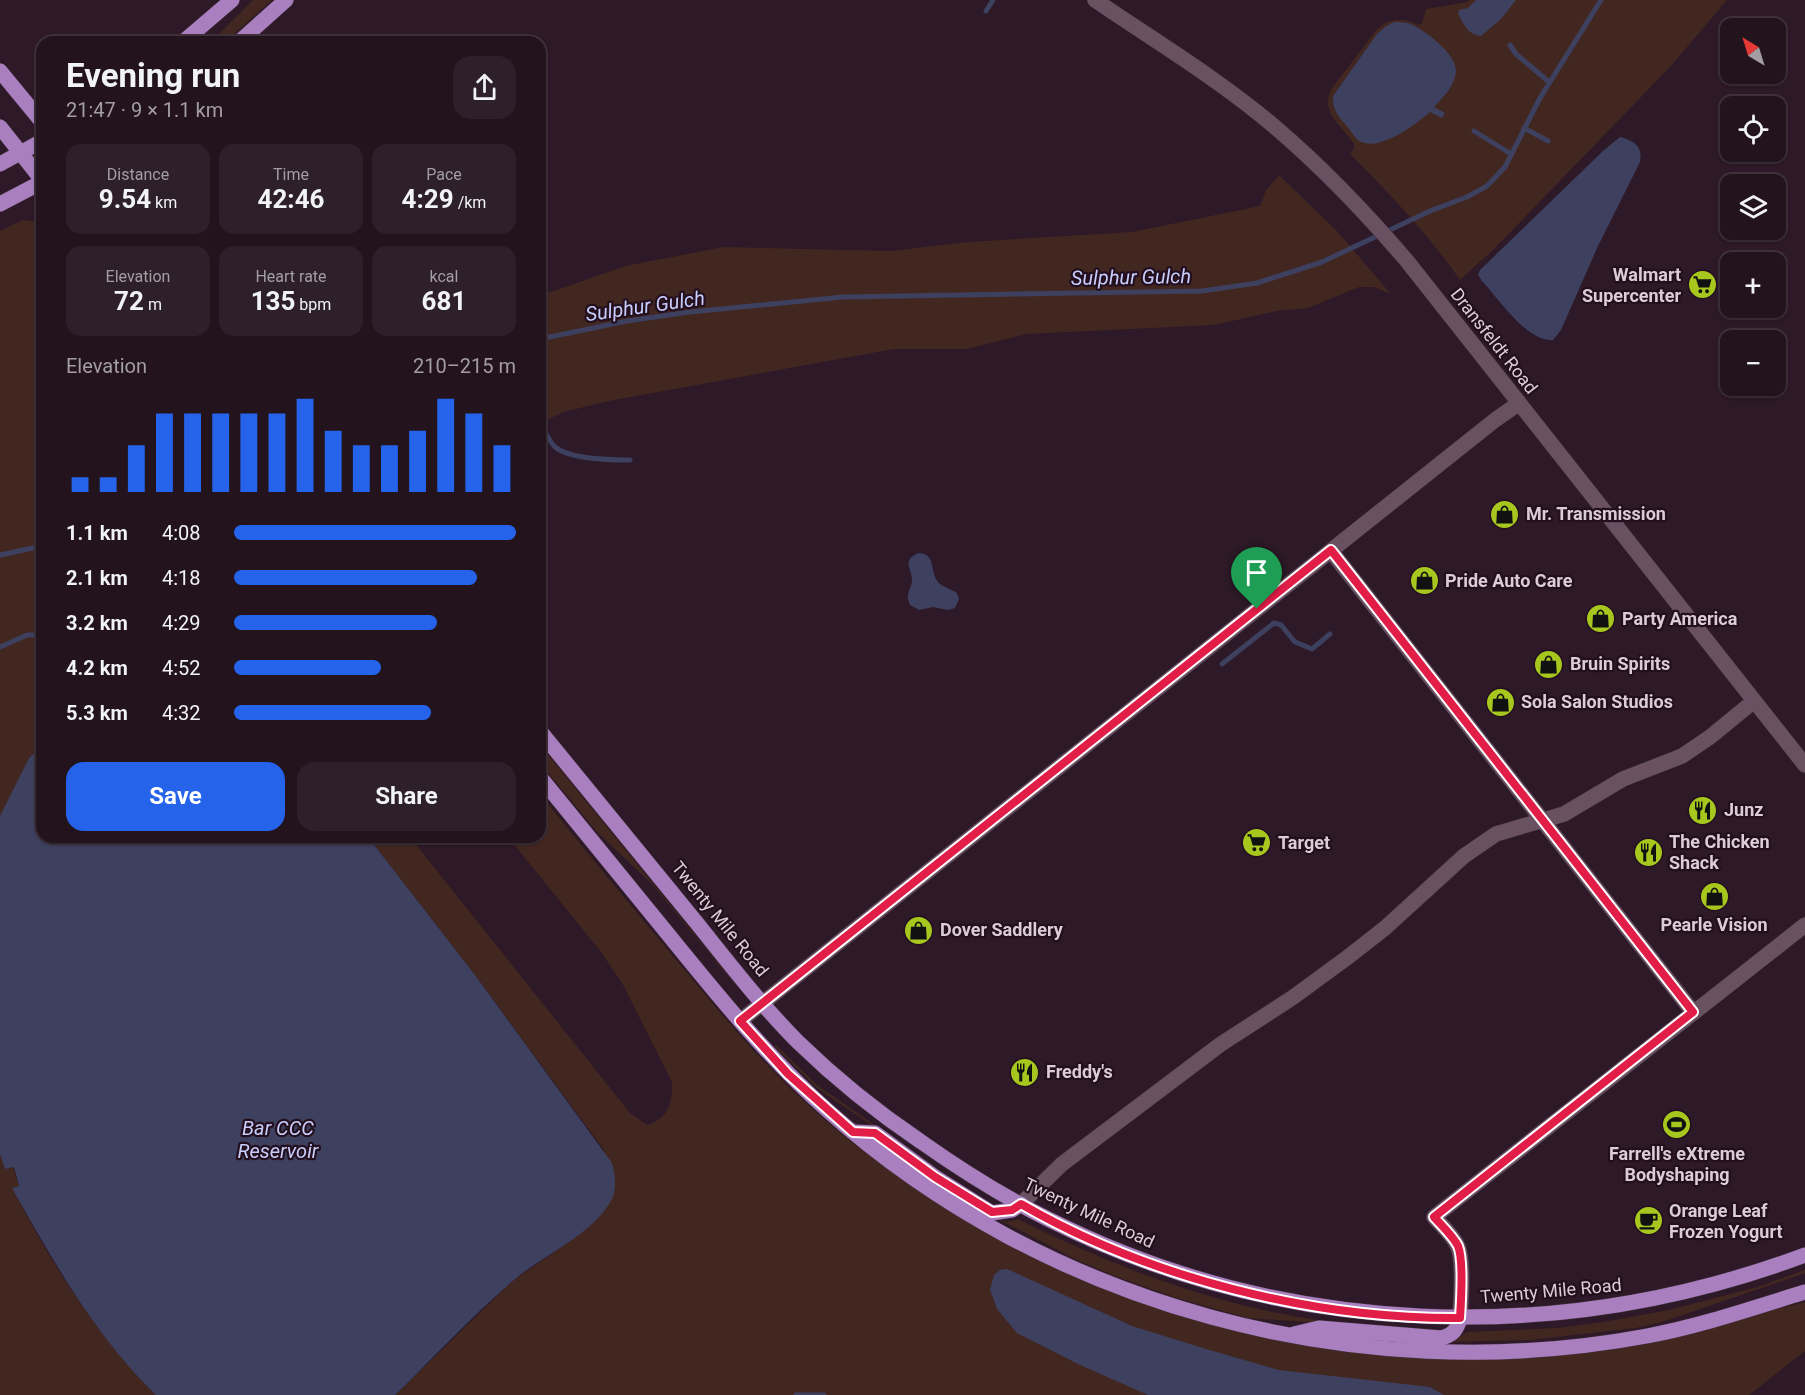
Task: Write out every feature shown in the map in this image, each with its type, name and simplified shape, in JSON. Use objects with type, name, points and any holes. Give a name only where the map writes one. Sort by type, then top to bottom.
[{"type":"main road","points":[[190,36],[232,0]]},
{"type":"main road","points":[[246,36],[286,0]]},
{"type":"main road","points":[[0,71],[36,115]]},
{"type":"main road","points":[[0,127],[36,173]]},
{"type":"main road","points":[[0,164],[36,144]]},
{"type":"main road","points":[[0,204],[36,184]]},
{"type":"main road","name":"Twenty Mile Road","points":[[546,737],[762,1002],[796,1040],[819,1061],[883,1114],[956,1166],[1054,1222],[1119,1251],[1218,1284],[1278,1299],[1334,1308],[1412,1316],[1460,1318],[1554,1314],[1635,1303],[1721,1283],[1805,1255]]},
{"type":"main road","points":[[546,784],[740,1021],[788,1074],[853,1132],[953,1204],[1057,1262],[1114,1286],[1222,1321],[1288,1335],[1370,1347],[1446,1353],[1528,1351],[1586,1345],[1667,1332],[1734,1315],[1805,1292]]},
{"type":"main road","points":[[853,1132],[875,1133],[935,1177],[992,1212],[1012,1210],[1021,1204]]},
{"type":"main road","points":[[1288,1335],[1319,1328],[1441,1338],[1454,1332],[1460,1318]]},
{"type":"street","name":"Dransfeldt Road","points":[[1095,0],[1251,108],[1314,162],[1374,223],[1805,765]]},
{"type":"street","points":[[740,1021],[1486,426],[1518,404]]},
{"type":"street","points":[[1331,550],[1693,1012]]},
{"type":"street","points":[[1021,1204],[1062,1164],[1221,1044],[1311,984],[1376,935],[1478,845],[1496,834],[1544,821],[1575,809],[1623,779],[1690,751],[1754,701]]},
{"type":"street","points":[[1460,1318],[1462,1296],[1459,1251],[1453,1239],[1434,1217],[1805,925]]},
{"type":"shaded area","points":[[253,0],[272,0],[232,36],[217,36]]},
{"type":"shaded area","points":[[1469,0],[1727,0],[1670,67],[1493,250],[1460,280],[1408,215],[1350,154],[1354,149],[1354,144],[1330,112],[1328,97],[1332,88],[1382,25],[1396,20],[1418,25],[1422,23],[1426,9]]},
{"type":"shaded area","points":[[1279,175],[1337,231],[1391,294],[1374,287],[1359,287],[1308,308],[1277,311],[1214,325],[1026,334],[967,349],[894,349],[614,400],[563,412],[546,421],[546,294],[625,266],[724,247],[891,251],[969,242],[1132,232],[1260,206],[1266,190]]},
{"type":"shaded area","points":[[23,220],[36,221],[36,751],[29,758],[0,816],[0,231]]},
{"type":"shaded area","points":[[546,752],[736,986],[652,884],[598,833],[546,770]]},
{"type":"shaded area","points":[[546,801],[723,1016],[772,1070],[807,1104],[914,1187],[1029,1252],[1151,1300],[1278,1330],[1409,1345],[1541,1345],[1674,1330],[1805,1302],[1805,1351],[1749,1395],[395,1395],[514,1280],[572,1240],[603,1210],[604,1150],[475,975],[373,843],[415,843],[630,1113],[647,1125],[660,1119],[668,1109],[672,1082],[622,983],[601,952],[513,843],[546,843]]},
{"type":"shaded area","points":[[776,1045],[817,1085],[985,1202],[818,1089],[774,1046]]},
{"type":"shaded area","points":[[0,1154],[5,1169],[13,1167],[19,1186],[12,1188],[59,1271],[94,1323],[156,1395],[0,1395]]},
{"type":"shaded area","points":[[998,1219],[1007,1222],[1018,1219],[1109,1261],[1203,1294],[1280,1313],[1364,1326],[1248,1318],[1177,1298],[1117,1277],[1075,1259]]},
{"type":"shaded area","points":[[1805,1270],[1805,1273],[1794,1277],[1662,1322],[1636,1328],[1530,1340],[1452,1342],[1467,1332],[1558,1328],[1669,1310],[1757,1287]]},
{"type":"water","points":[[1476,0],[1516,0],[1501,19],[1481,36],[1469,31],[1458,13],[1459,10],[1468,8]]},
{"type":"water","points":[[1394,22],[1414,26],[1446,50],[1455,65],[1455,77],[1448,91],[1434,107],[1445,113],[1442,118],[1430,112],[1396,136],[1376,143],[1366,143],[1356,139],[1338,115],[1333,105],[1333,96],[1377,34]]},
{"type":"water","points":[[1620,137],[1637,145],[1641,157],[1640,162],[1598,246],[1561,330],[1553,340],[1543,339],[1514,318],[1478,275],[1480,270]]},
{"type":"water","points":[[919,553],[925,554],[931,560],[939,583],[957,593],[959,599],[955,608],[948,610],[933,607],[919,610],[910,605],[908,596],[912,577],[909,562]]},
{"type":"water","name":"Bar CCC Reservoir","points":[[36,751],[36,843],[373,843],[475,975],[612,1163],[615,1181],[614,1195],[592,1224],[514,1280],[395,1395],[156,1395],[115,1350],[97,1326],[48,1251],[12,1188],[19,1186],[14,1167],[5,1169],[0,1154],[0,816],[29,758]]},
{"type":"water","points":[[1007,1269],[1132,1326],[1206,1349],[1279,1370],[1430,1387],[1444,1395],[1148,1395],[1078,1364],[1017,1333],[997,1309],[990,1290],[994,1275],[1000,1270]]},
{"type":"waterway","points":[[986,11],[993,0]]},
{"type":"waterway","name":"Sulphur Gulch","points":[[546,338],[627,321],[690,312],[843,297],[1202,291],[1257,283],[1322,262],[1487,186],[1505,167],[1540,98],[1601,0]]},
{"type":"waterway","points":[[1510,45],[1516,54],[1549,82]]},
{"type":"waterway","points":[[1524,128],[1548,141]]},
{"type":"waterway","points":[[1474,131],[1511,154]]},
{"type":"waterway","points":[[547,435],[555,447],[570,454],[591,458],[630,460]]},
{"type":"waterway","points":[[0,555],[36,547]]},
{"type":"waterway","points":[[1222,664],[1274,623],[1281,625],[1295,642],[1312,649],[1330,634]]},
{"type":"waterway","name":"Sulphur Gulch","points":[[0,647],[27,635],[36,635]]},
{"type":"waterway","points":[[796,1395],[824,1395]]},
{"type":"place","name":"Walmart Supercenter","points":[[1702,285]]},
{"type":"place","name":"Mr. Transmission","points":[[1505,514]]},
{"type":"place","name":"Pride Auto Care","points":[[1424,581]]},
{"type":"place","name":"Party America","points":[[1601,619]]},
{"type":"place","name":"Bruin Spirits","points":[[1549,664]]},
{"type":"place","name":"Sola Salon Studios","points":[[1500,702]]},
{"type":"place","name":"Junz","points":[[1703,810]]},
{"type":"place","name":"Target","points":[[1257,843]]},
{"type":"place","name":"The Chicken Shack","points":[[1648,852]]},
{"type":"place","name":"Pearle Vision","points":[[1714,896]]},
{"type":"place","name":"Dover Saddlery","points":[[919,930]]},
{"type":"place","name":"Freddy's","points":[[1025,1072]]},
{"type":"place","name":"Farrell's eXtreme Bodyshaping","points":[[1677,1125]]},
{"type":"place","name":"Orange Leaf Frozen Yogurt","points":[[1648,1221]]},
{"type":"route","points":[[1331,550],[1693,1012],[1434,1217],[1458,1247],[1462,1296],[1460,1318],[1367,1312],[1278,1299],[1193,1277],[1145,1261],[1054,1222],[1021,1204],[1012,1210],[992,1212],[935,1177],[875,1133],[853,1132],[788,1074],[740,1021],[779,987],[1257,609],[1331,550]]}]
